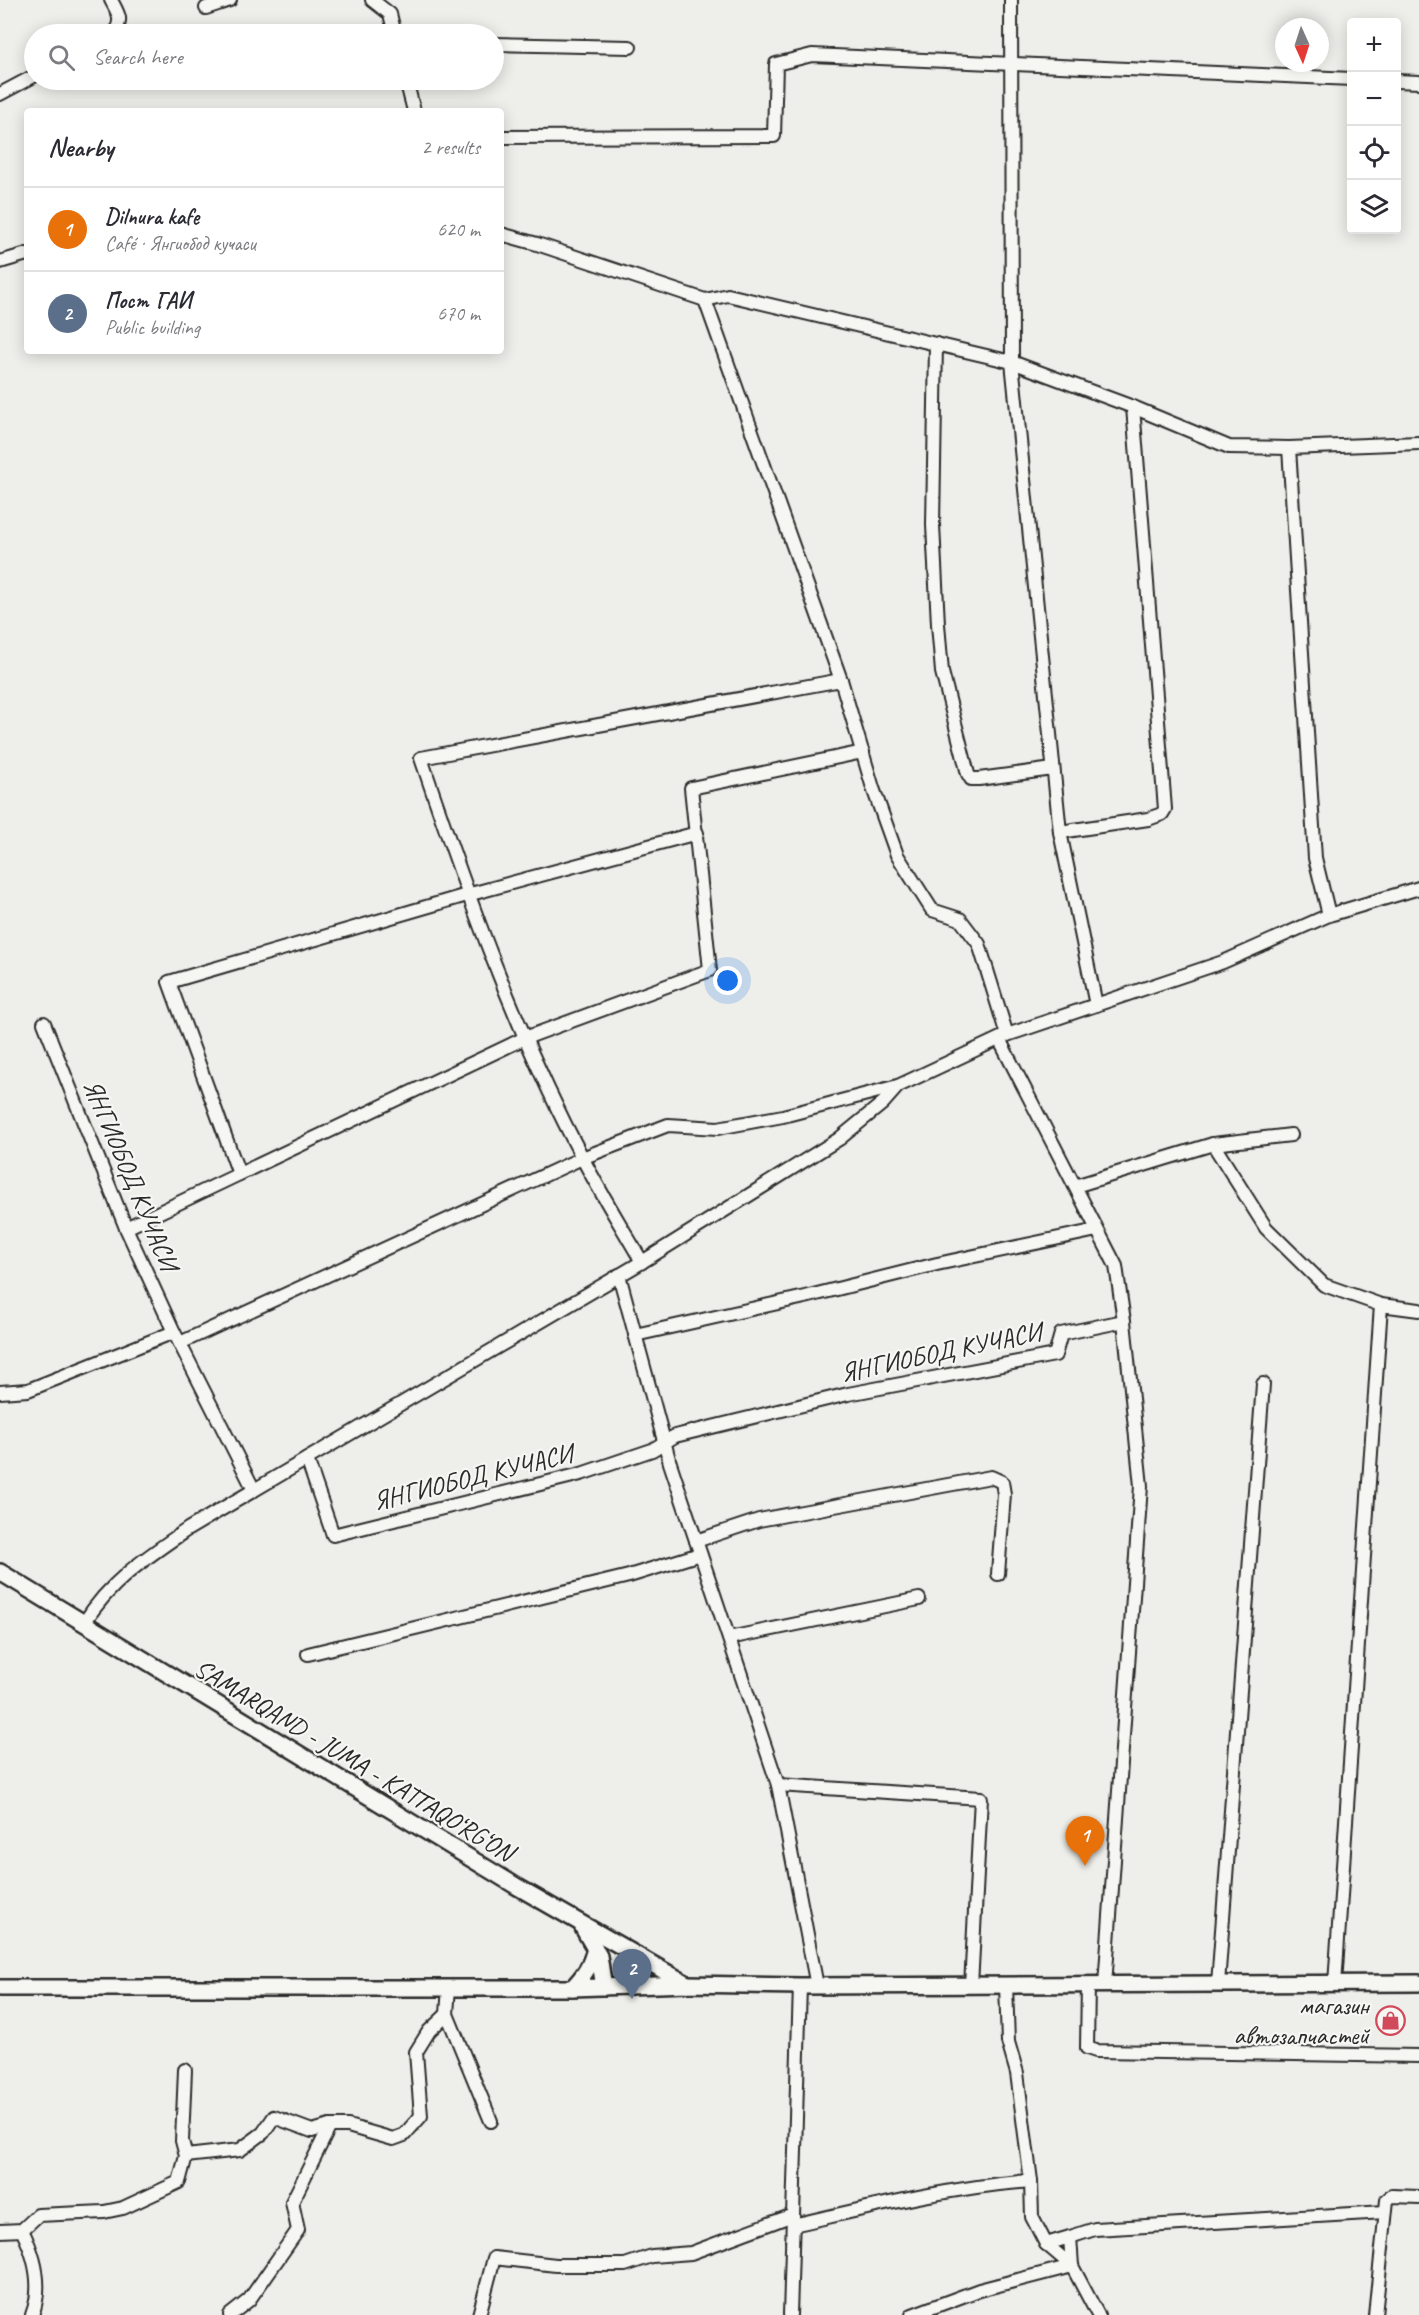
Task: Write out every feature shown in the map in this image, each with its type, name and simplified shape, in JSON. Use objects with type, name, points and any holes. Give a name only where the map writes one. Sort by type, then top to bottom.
[{"type":"main road","name":"SAMARQAND - JUMA - KATTAQO‘RG‘ON","points":[[0,1572],[581,1925],[687,1984]]},
{"type":"main road","points":[[581,1925],[595,1948],[602,1966],[604,1986]]},
{"type":"main road","points":[[572,1988],[590,1966],[595,1948]]},
{"type":"main road","points":[[0,1988],[572,1988],[687,1984],[971,1986],[1419,1983]]},
{"type":"street","points":[[111,0],[120,15],[120,24]]},
{"type":"street","points":[[206,8],[230,0]]},
{"type":"street","points":[[372,0],[390,14],[392,24]]},
{"type":"street","points":[[1011,0],[1012,362],[1060,832],[1096,1005]]},
{"type":"street","points":[[504,44],[630,47]]},
{"type":"street","points":[[504,138],[774,136],[776,64],[812,56],[1347,79]]},
{"type":"street","points":[[0,94],[24,81]]},
{"type":"street","points":[[1401,81],[1419,82]]},
{"type":"street","points":[[409,90],[413,108]]},
{"type":"street","points":[[504,235],[705,300],[728,295],[1012,362],[1133,407],[1229,447],[1289,448],[1419,443]]},
{"type":"street","points":[[0,262],[24,255]]},
{"type":"street","points":[[705,300],[841,680],[862,752],[897,855],[932,910],[960,919],[980,944],[1003,1037],[1116,1266],[1141,1486],[1105,1985]]},
{"type":"street","points":[[936,344],[933,525],[938,624],[942,672],[968,774],[971,779],[979,779],[1053,769]]},
{"type":"street","points":[[1060,832],[1148,819],[1162,814],[1165,809],[1133,407]]},
{"type":"street","points":[[1289,448],[1315,858],[1329,915]]},
{"type":"street","points":[[642,1262],[582,1158],[525,1038],[467,895],[421,758],[841,680]]},
{"type":"street","points":[[126,1228],[525,1038],[710,970],[691,788],[862,752]]},
{"type":"street","points":[[239,1174],[169,982],[467,895],[697,833]]},
{"type":"street","points":[[0,1392],[28,1390],[177,1338],[582,1158],[668,1125],[718,1128],[783,1116],[898,1086],[1003,1037],[1222,962],[1329,915],[1419,888]]},
{"type":"street","name":"ЯНГИОБОД КУЧАСИ","points":[[44,1023],[126,1228],[177,1338],[254,1490]]},
{"type":"street","points":[[84,1623],[97,1602],[128,1571],[188,1529],[642,1262],[838,1138],[883,1103],[898,1086]]},
{"type":"street","points":[[1075,1186],[1213,1144],[1291,1135]]},
{"type":"street","points":[[1213,1144],[1266,1228],[1324,1286],[1381,1305],[1419,1310]]},
{"type":"street","points":[[635,1335],[805,1297],[937,1264],[1097,1230]]},
{"type":"street","points":[[619,1275],[664,1443],[778,1785],[817,1986]]},
{"type":"street","points":[[1335,1984],[1381,1305]]},
{"type":"street","name":"ЯНГИОБОД КУЧАСИ","points":[[307,1459],[333,1535],[581,1474],[652,1450],[675,1436],[848,1394],[1055,1355],[1060,1334],[1124,1321]]},
{"type":"street","points":[[1218,1984],[1263,1384]]},
{"type":"street","points":[[696,1541],[759,1520],[992,1477],[1002,1482],[1004,1494],[998,1574]]},
{"type":"street","points":[[308,1654],[628,1576],[700,1554]]},
{"type":"street","points":[[729,1638],[919,1599]]},
{"type":"street","points":[[778,1785],[981,1798],[971,1986]]},
{"type":"street","points":[[1088,1984],[1088,2048],[1096,2051],[1419,2056]]},
{"type":"street","points":[[1006,1985],[1008,2042],[1017,2073],[1032,2217],[1046,2244],[1072,2266],[1098,2315]]},
{"type":"street","points":[[790,2315],[800,1986]]},
{"type":"street","points":[[449,1988],[447,2014],[491,2121]]},
{"type":"street","points":[[186,2156],[240,2150],[263,2133],[274,2117],[312,2131],[330,2126],[348,2126],[393,2139],[404,2135],[421,2116],[416,2052],[429,2031],[447,2014]]},
{"type":"street","points":[[0,2230],[22,2230],[38,2216],[104,2212],[123,2208],[179,2182],[186,2156],[183,2141],[185,2070]]},
{"type":"street","points":[[230,2315],[249,2300],[298,2230],[292,2202],[330,2126]]},
{"type":"street","points":[[479,2315],[494,2258],[556,2265],[625,2265],[652,2256],[691,2253],[793,2220],[949,2191],[1030,2181]]},
{"type":"street","points":[[1375,2315],[1385,2212],[1389,2197],[1419,2197]]},
{"type":"street","points":[[1046,2244],[1095,2229],[1385,2212]]},
{"type":"street","points":[[22,2230],[30,2246],[38,2282],[36,2305],[32,2315]]},
{"type":"street","points":[[1070,2237],[1072,2266]]},
{"type":"street","points":[[912,2315],[979,2290],[1072,2266]]},
{"type":"place","name":"Dilnura kafe","points":[[1085,1866]]},
{"type":"place","name":"Пост ГАИ","points":[[632,1999]]},
{"type":"place","name":"магазин автозапчастей","points":[[1390,2020]]}]
